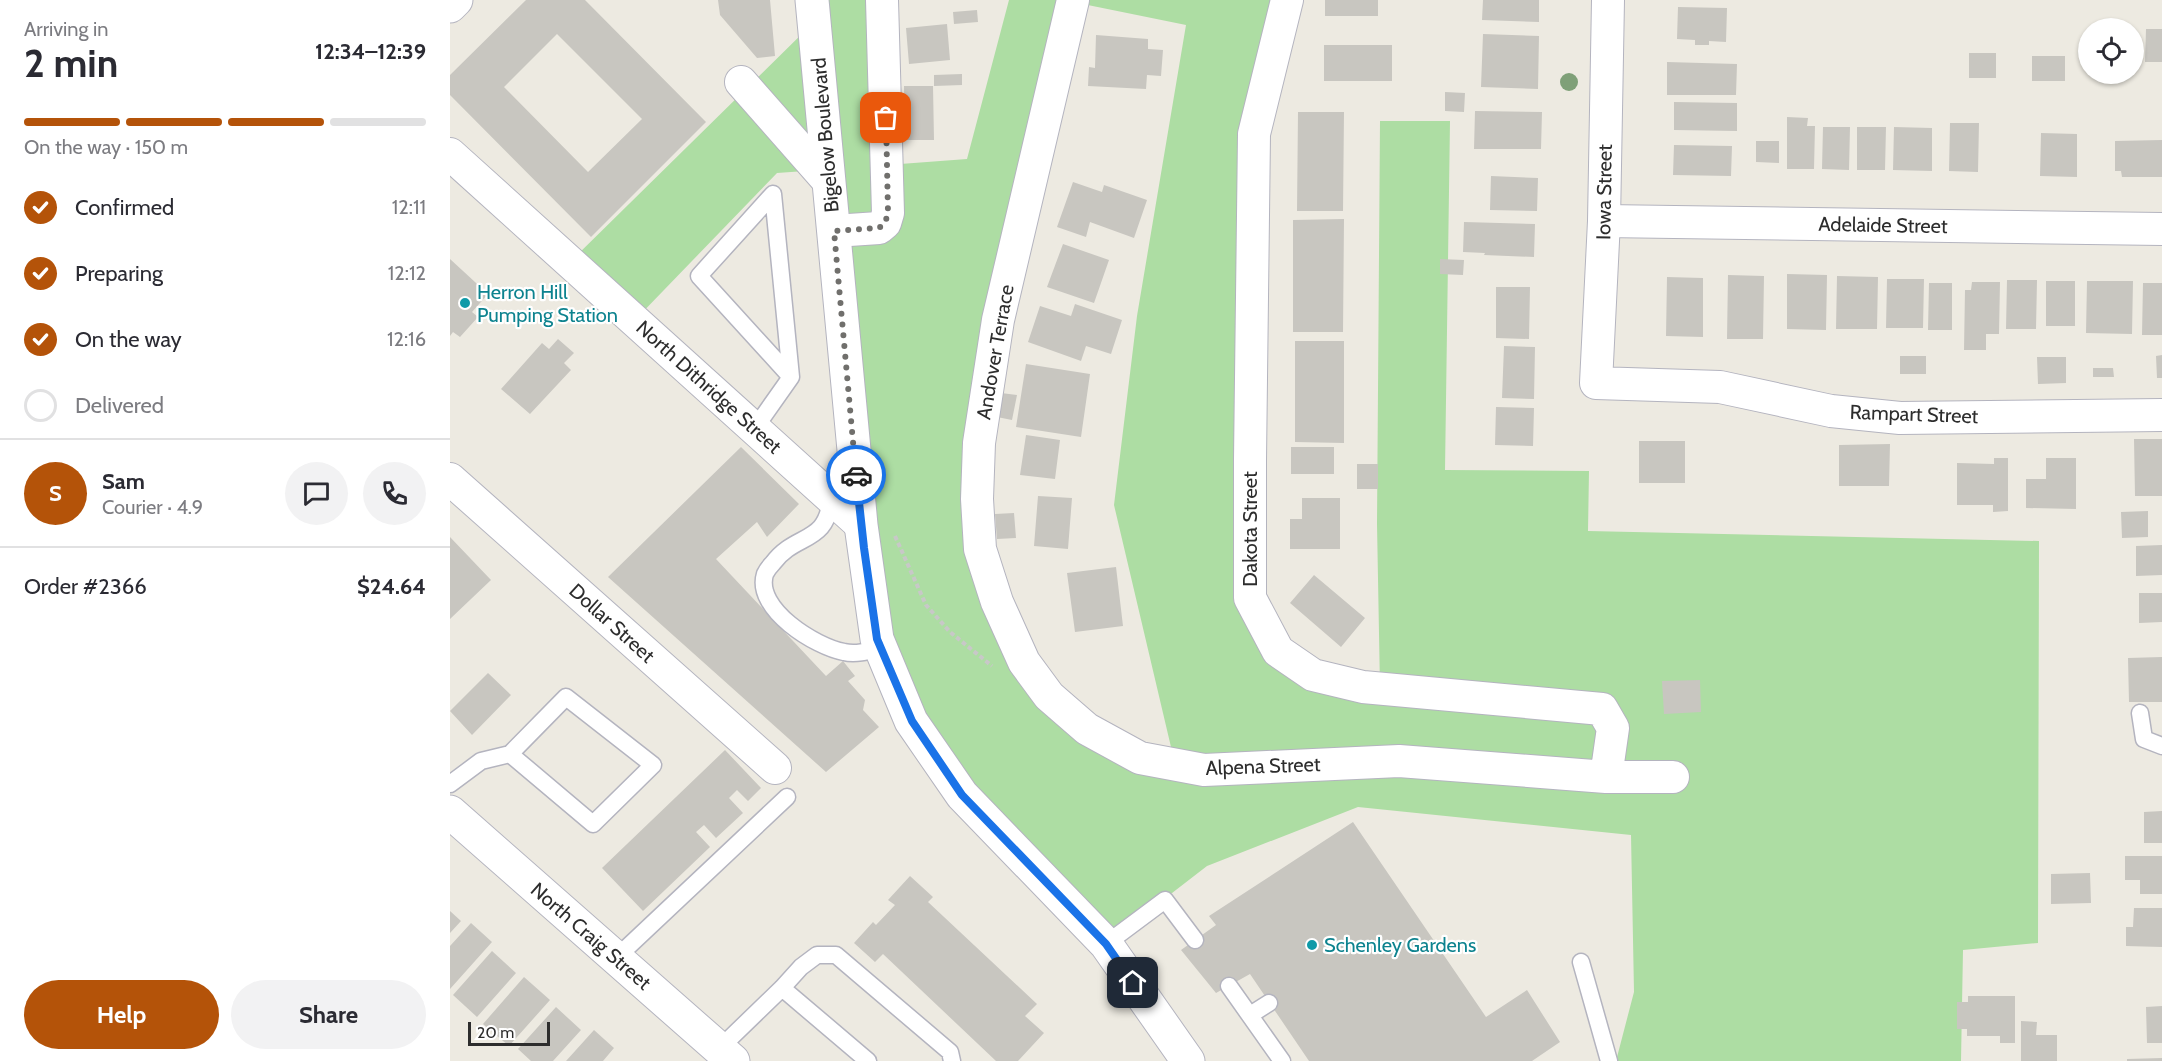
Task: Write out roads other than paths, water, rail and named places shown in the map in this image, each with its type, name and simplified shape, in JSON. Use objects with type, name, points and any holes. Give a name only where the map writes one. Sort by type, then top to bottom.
[{"type":"main road","points":[[450,6],[456,0]]},
{"type":"main road","name":"Bigelow Boulevard","points":[[812,0],[834,231],[877,528],[877,639],[880,648],[912,721],[962,795],[1106,944],[1188,1061]]},
{"type":"main road","name":"North Craig Street","points":[[450,812],[726,1055]]},
{"type":"street","points":[[834,231],[879,228],[885,223],[888,213],[882,0]]},
{"type":"street","name":"Andover Terrace","points":[[1049,696],[1024,662],[997,602],[981,549],[977,500],[979,443],[998,320],[1073,0]]},
{"type":"street","name":"Dakota Street","points":[[1287,0],[1254,134],[1250,598],[1278,651],[1313,675],[1364,687],[1602,709],[1613,728],[1606,777]]},
{"type":"street","name":"Iowa Street","points":[[1596,383],[1604,221],[1608,0]]},
{"type":"street","points":[[741,82],[829,182]]},
{"type":"street","name":"North Dithridge Street","points":[[450,154],[831,498],[877,528]]},
{"type":"street","name":"Adelaide Street","points":[[1604,221],[2162,229]]},
{"type":"street","name":"Rampart Street","points":[[1596,383],[1720,387],[1831,411],[1900,418],[2162,415]]},
{"type":"street","name":"Dollar Street","points":[[450,479],[774,768]]},
{"type":"street","name":"Alpena Street","points":[[1049,696],[1088,729],[1140,758],[1204,770],[1399,761],[1606,777],[1673,777]]},
{"type":"lane","points":[[755,428],[790,377],[773,194],[699,276],[790,377]]},
{"type":"lane","points":[[831,498],[830,513],[822,528],[783,550],[766,572],[765,591],[772,604],[788,623],[811,639],[845,653],[880,648]]},
{"type":"lane","points":[[450,784],[481,761],[510,754],[566,697],[653,765],[592,824],[510,754]]},
{"type":"lane","points":[[2140,713],[2144,739],[2162,746]]},
{"type":"lane","points":[[616,958],[787,797]]},
{"type":"lane","points":[[1106,944],[1165,900],[1195,940]]},
{"type":"lane","points":[[726,1055],[801,967],[817,955],[836,955],[951,1052],[952,1061]]},
{"type":"lane","points":[[1581,962],[1609,1061]]},
{"type":"lane","points":[[1229,986],[1282,1061]]},
{"type":"lane","points":[[782,988],[867,1061]]},
{"type":"lane","points":[[1250,1015],[1269,1002]]},
{"type":"place","name":"Herron Hill Pumping Station","points":[[465,303]]},
{"type":"place","name":"Schenley Gardens","points":[[1312,945]]}]
